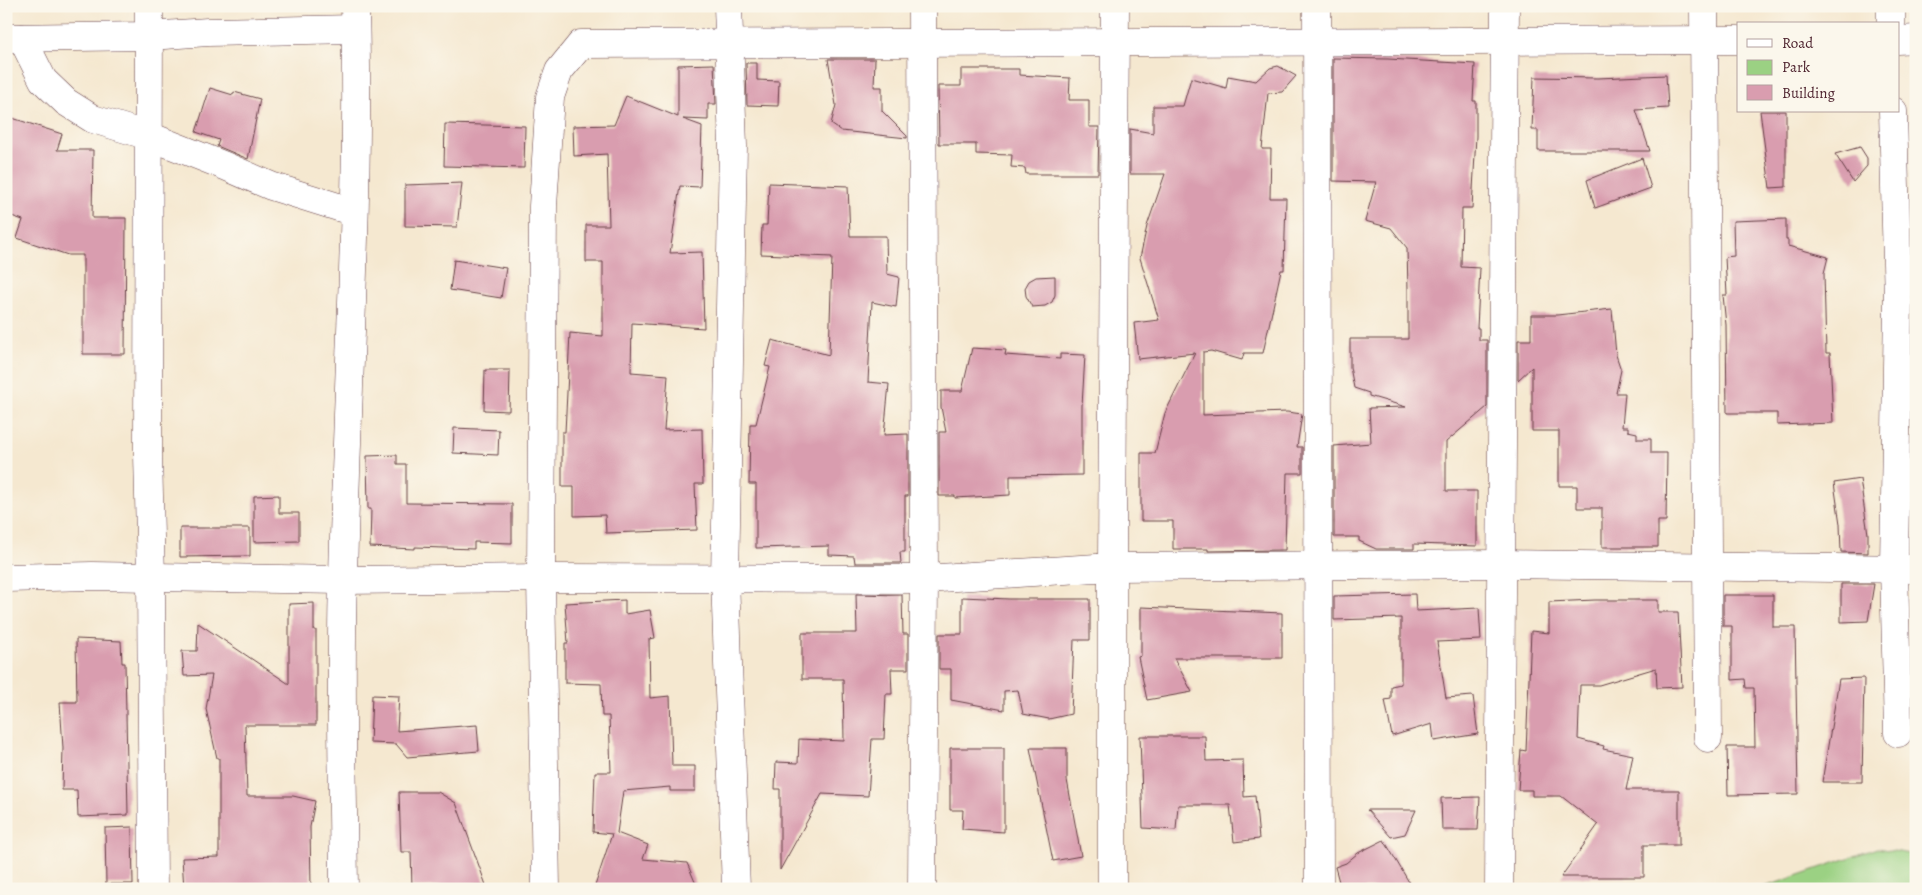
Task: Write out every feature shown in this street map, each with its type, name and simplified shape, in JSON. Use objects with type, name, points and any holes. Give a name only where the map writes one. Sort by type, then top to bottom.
[{"type":"street","points":[[149,6],[148,454],[154,889]]},
{"type":"street","points":[[728,6],[733,146],[725,578],[736,889]]},
{"type":"street","points":[[922,6],[924,579],[922,889]]},
{"type":"street","points":[[1112,889],[1115,6]]},
{"type":"street","points":[[1317,6],[1319,889]]},
{"type":"street","points":[[1499,889],[1506,6]]},
{"type":"street","points":[[1704,6],[1708,738]]},
{"type":"street","points":[[1891,6],[1891,22]]},
{"type":"street","points":[[14,38],[149,36],[355,18],[354,212],[342,580],[341,709],[344,889]]},
{"type":"street","points":[[14,38],[43,80],[66,102],[93,119],[149,136],[271,186],[354,212]]},
{"type":"street","points":[[546,889],[540,578],[543,206],[550,97],[559,71],[581,44],[1737,40]]},
{"type":"street","points":[[1900,40],[1916,40]]},
{"type":"street","points":[[1893,112],[1905,568],[1898,733]]},
{"type":"street","points":[[6,578],[92,576],[342,580],[540,578],[924,579],[1112,567],[1501,564],[1905,568]]},
{"type":"green space","points":[[1877,848],[1916,855],[1916,889],[1759,889]]},
{"type":"building","points":[[1333,58],[1475,64],[1473,101],[1476,101],[1476,136],[1472,208],[1462,208],[1461,267],[1480,268],[1477,328],[1479,328],[1479,340],[1487,340],[1487,407],[1446,442],[1446,491],[1477,491],[1477,546],[1414,544],[1414,549],[1376,549],[1359,541],[1359,537],[1334,537],[1334,446],[1371,443],[1369,408],[1406,407],[1369,396],[1369,393],[1354,388],[1350,367],[1350,339],[1408,339],[1408,290],[1407,248],[1391,228],[1365,221],[1376,182],[1333,181]]},
{"type":"building","points":[[828,59],[875,59],[874,87],[882,87],[882,111],[907,138],[841,131],[831,124],[836,105]]},
{"type":"building","points":[[746,63],[757,63],[757,80],[779,81],[778,106],[747,105]]},
{"type":"building","points":[[714,64],[716,104],[708,104],[708,120],[683,119],[702,126],[700,187],[680,186],[670,253],[702,252],[704,328],[632,323],[631,372],[668,375],[664,430],[702,429],[703,484],[695,484],[697,530],[606,533],[605,515],[574,516],[574,487],[562,487],[562,432],[565,432],[570,333],[603,336],[603,262],[586,262],[586,225],[609,225],[607,154],[574,156],[573,126],[614,125],[626,96],[678,117],[678,65]]},
{"type":"building","points":[[1278,66],[1296,76],[1282,92],[1268,93],[1262,149],[1271,149],[1270,198],[1286,198],[1284,270],[1281,270],[1263,353],[1244,353],[1242,360],[1211,351],[1203,352],[1203,415],[1287,412],[1302,414],[1297,447],[1302,447],[1302,473],[1287,473],[1285,550],[1208,551],[1208,549],[1173,549],[1173,521],[1141,521],[1141,453],[1155,453],[1165,413],[1195,353],[1138,359],[1134,323],[1159,320],[1140,258],[1147,226],[1165,174],[1130,174],[1130,129],[1153,133],[1153,106],[1183,106],[1191,78],[1226,88],[1228,76],[1256,81],[1270,68]]},
{"type":"building","points":[[961,69],[1019,69],[1019,75],[1070,78],[1069,100],[1089,100],[1089,127],[1099,127],[1098,174],[1026,174],[1025,168],[1011,167],[1012,155],[976,154],[976,144],[939,144],[938,86],[961,86]]},
{"type":"building","points":[[1666,75],[1668,108],[1636,110],[1650,151],[1538,151],[1538,130],[1532,130],[1534,77],[1598,78]]},
{"type":"building","points":[[210,88],[233,95],[234,92],[260,99],[248,159],[217,146],[219,140],[196,132]]},
{"type":"building","points":[[1760,112],[1786,112],[1786,187],[1770,188]]},
{"type":"building","points":[[6,116],[62,134],[57,150],[93,150],[92,218],[126,218],[125,354],[83,354],[83,255],[68,255],[17,238],[23,220],[6,214]]},
{"type":"building","points":[[445,124],[525,126],[524,168],[444,166]]},
{"type":"building","points":[[1860,147],[1867,158],[1867,166],[1853,182],[1835,154]]},
{"type":"building","points":[[1642,158],[1651,188],[1595,208],[1587,180]]},
{"type":"building","points":[[462,183],[457,227],[405,226],[405,185]]},
{"type":"building","points":[[769,183],[848,186],[850,236],[886,236],[887,274],[899,277],[896,307],[872,302],[868,382],[889,384],[884,435],[908,434],[908,496],[905,496],[905,552],[900,552],[901,563],[855,563],[854,556],[829,555],[829,546],[756,548],[756,484],[749,484],[750,424],[756,424],[770,367],[765,366],[772,340],[829,355],[832,257],[761,254],[762,225],[767,225]]},
{"type":"building","points":[[1786,219],[1786,240],[1788,240],[1788,246],[1828,257],[1824,273],[1826,353],[1830,353],[1833,423],[1777,425],[1777,413],[1727,413],[1726,325],[1723,295],[1727,295],[1725,257],[1734,256],[1733,221]]},
{"type":"building","points":[[454,260],[506,268],[501,298],[450,290]]},
{"type":"building","points":[[1055,276],[1055,295],[1052,302],[1045,306],[1032,307],[1026,296],[1025,288],[1029,281],[1036,277]]},
{"type":"building","points":[[1612,309],[1616,355],[1621,370],[1616,393],[1625,393],[1622,427],[1628,427],[1628,431],[1637,433],[1637,439],[1651,439],[1651,453],[1667,453],[1666,521],[1658,521],[1658,547],[1602,547],[1602,508],[1577,508],[1577,486],[1559,486],[1559,431],[1532,431],[1532,367],[1518,380],[1518,340],[1531,340],[1531,315],[1557,315]]},
{"type":"building","points":[[972,348],[1006,350],[1005,355],[1060,359],[1060,354],[1085,355],[1082,406],[1082,475],[1010,476],[1010,495],[955,498],[955,496],[939,496],[939,432],[946,432],[941,407],[941,391],[962,391]]},
{"type":"building","points":[[485,370],[510,370],[509,411],[484,410]]},
{"type":"building","points":[[454,428],[499,430],[498,455],[453,453]]},
{"type":"building","points":[[397,455],[397,464],[406,464],[406,503],[512,504],[512,543],[474,542],[474,549],[370,547],[371,509],[368,509],[367,456]]},
{"type":"building","points":[[1860,479],[1868,534],[1868,553],[1841,552],[1840,524],[1834,483]]},
{"type":"building","points":[[279,495],[279,513],[299,513],[299,541],[254,542],[254,496]]},
{"type":"building","points":[[180,528],[250,528],[250,556],[180,557]]},
{"type":"building","points":[[1841,584],[1874,584],[1868,621],[1841,622]]},
{"type":"building","points":[[856,594],[902,595],[903,634],[908,634],[908,669],[891,669],[892,694],[886,694],[884,739],[872,739],[868,796],[822,794],[780,870],[780,789],[775,789],[776,762],[798,763],[799,739],[844,741],[843,679],[802,679],[802,633],[857,633]]},
{"type":"building","points":[[1415,594],[1416,611],[1479,608],[1481,640],[1437,642],[1446,698],[1473,696],[1478,734],[1434,741],[1432,724],[1392,736],[1385,700],[1391,699],[1391,686],[1401,684],[1401,618],[1334,620],[1334,596]]},
{"type":"building","points":[[1723,595],[1773,595],[1773,627],[1795,627],[1798,794],[1728,795],[1727,747],[1755,747],[1754,688],[1746,688],[1745,679],[1732,680],[1732,626],[1723,626]]},
{"type":"building","points":[[962,597],[1090,599],[1090,640],[1074,640],[1071,714],[1049,719],[1023,714],[1018,690],[1004,691],[1004,710],[951,700],[951,669],[939,669],[939,634],[962,634]]},
{"type":"building","points":[[625,600],[625,614],[650,610],[655,638],[649,639],[650,698],[670,696],[672,766],[695,766],[695,791],[670,791],[670,787],[623,791],[617,833],[648,845],[643,859],[687,863],[698,889],[594,889],[612,834],[593,832],[595,772],[611,772],[609,716],[602,716],[601,684],[565,683],[565,643],[568,643],[565,603]]},
{"type":"building","points":[[1658,600],[1658,612],[1678,612],[1682,687],[1657,688],[1656,668],[1599,685],[1580,685],[1578,739],[1604,746],[1603,749],[1633,755],[1626,790],[1679,790],[1679,845],[1644,845],[1644,877],[1561,877],[1598,825],[1561,796],[1532,796],[1532,790],[1518,790],[1521,750],[1526,751],[1531,631],[1549,633],[1549,602]]},
{"type":"building","points":[[314,603],[314,630],[316,630],[316,725],[245,725],[247,796],[293,796],[315,801],[310,827],[311,888],[184,889],[182,858],[219,857],[219,758],[217,758],[206,709],[212,675],[184,676],[182,651],[197,651],[198,623],[289,684],[289,604]]},
{"type":"building","points":[[1141,607],[1282,613],[1282,658],[1174,658],[1192,692],[1147,700],[1138,657],[1141,656]]},
{"type":"building","points":[[76,639],[121,641],[122,663],[125,663],[128,815],[78,817],[77,790],[62,790],[63,748],[60,702],[77,702]]},
{"type":"building","points":[[1864,678],[1862,782],[1822,782],[1839,679]]},
{"type":"building","points":[[372,695],[399,696],[397,731],[477,725],[479,751],[407,757],[396,744],[370,743]]},
{"type":"building","points":[[1140,736],[1205,736],[1206,761],[1243,760],[1244,797],[1255,796],[1259,839],[1234,842],[1230,805],[1178,805],[1176,830],[1143,828]]},
{"type":"building","points":[[950,748],[1004,748],[1004,832],[962,829],[963,810],[950,810]]},
{"type":"building","points":[[1030,748],[1067,748],[1067,780],[1081,856],[1053,861]]},
{"type":"building","points":[[399,792],[438,792],[456,803],[486,885],[412,887],[411,852],[401,852]]},
{"type":"building","points":[[1480,797],[1478,830],[1442,830],[1441,798]]},
{"type":"building","points":[[1367,810],[1416,810],[1405,834],[1391,837]]},
{"type":"building","points":[[132,827],[133,884],[106,884],[105,828]]},
{"type":"building","points":[[1384,840],[1413,889],[1341,889],[1335,867],[1346,863],[1358,853]]}]
